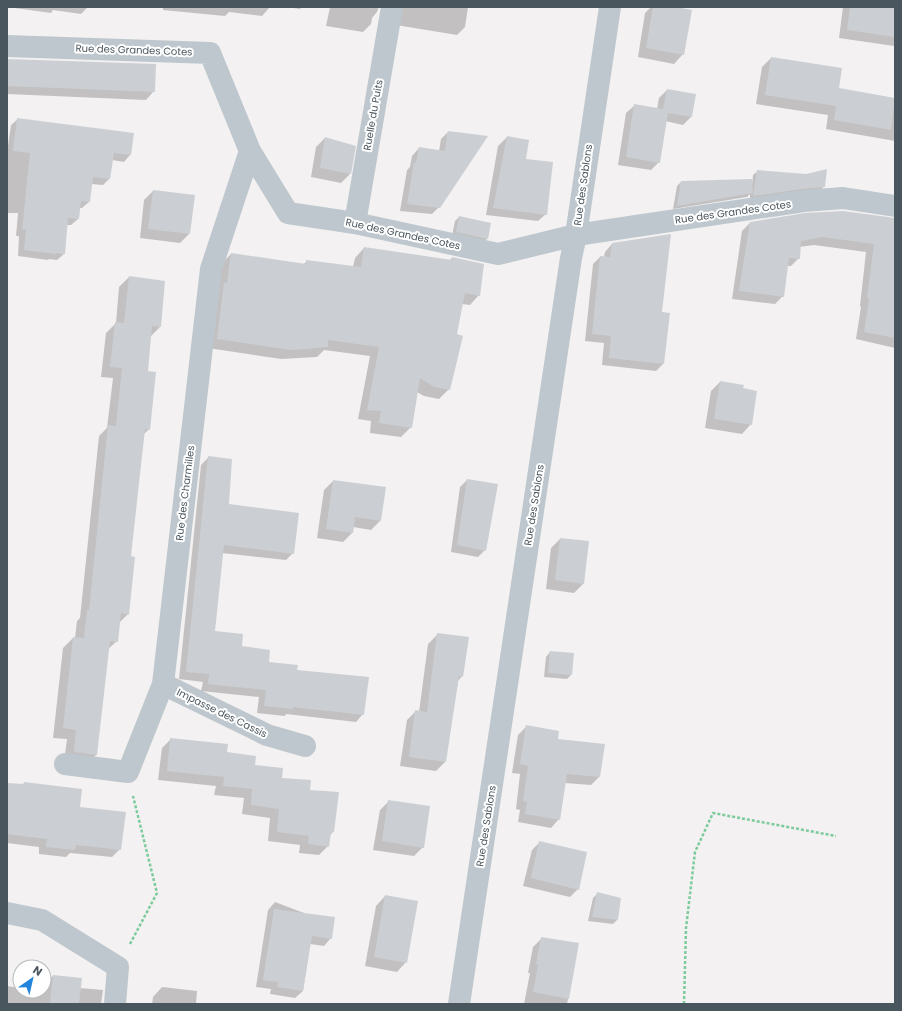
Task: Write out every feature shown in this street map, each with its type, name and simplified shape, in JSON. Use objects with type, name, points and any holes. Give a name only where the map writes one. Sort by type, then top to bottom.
[{"type":"street","name":"Ruelle du Puits","points":[[355,223],[392,7]]},
{"type":"street","name":"Rue des Sablons","points":[[459,1004],[567,282],[576,235],[610,7]]},
{"type":"street","name":"Rue des Grandes Cotes","points":[[7,46],[210,53],[250,151],[288,213],[355,223],[498,254],[576,235],[804,201],[843,198],[895,206]]},
{"type":"street","name":"Rue des Charmilles","points":[[128,772],[163,684],[211,269],[250,151]]},
{"type":"street","name":"Impasse des Cassis","points":[[163,684],[267,736],[305,746]]},
{"type":"street","points":[[65,764],[128,772]]},
{"type":"street","points":[[7,913],[42,920],[118,967],[115,1004]]},
{"type":"path","points":[[118,967],[157,893],[128,772]]},
{"type":"path","points":[[684,1004],[686,928],[695,852],[713,813],[836,836]]},
{"type":"building","points":[[653,7],[677,7],[692,10],[684,55],[646,48]]},
{"type":"building","points":[[850,7],[895,7],[895,37],[847,30]]},
{"type":"building","points":[[771,57],[842,68],[839,88],[895,98],[891,130],[834,120],[836,106],[765,95]]},
{"type":"building","points":[[7,59],[156,64],[155,92],[7,86]]},
{"type":"building","points":[[667,89],[696,94],[692,117],[668,113],[660,163],[626,157],[634,104],[663,109]]},
{"type":"building","points":[[17,118],[134,133],[131,155],[114,153],[110,179],[93,177],[90,202],[81,201],[79,219],[68,218],[65,254],[24,250],[26,229],[22,230],[30,153],[13,151]]},
{"type":"building","points":[[448,131],[488,136],[440,208],[407,204],[414,162],[416,163],[419,147],[445,151]]},
{"type":"building","points":[[507,136],[529,140],[526,159],[553,162],[547,215],[493,208]]},
{"type":"building","points":[[325,137],[356,146],[351,174],[320,168]]},
{"type":"building","points":[[827,169],[825,187],[753,196],[757,170],[806,174]]},
{"type":"building","points":[[752,179],[753,193],[677,206],[681,181]]},
{"type":"building","points":[[153,190],[195,195],[190,234],[148,229]]},
{"type":"building","points":[[843,211],[895,218],[895,338],[864,332],[869,299],[867,298],[874,244],[822,237],[801,241],[800,259],[789,258],[784,297],[739,291],[750,222],[805,213]]},
{"type":"building","points":[[459,216],[491,223],[488,239],[456,232]]},
{"type":"building","points":[[671,234],[662,312],[670,313],[664,364],[609,358],[611,336],[592,334],[600,256],[610,257],[612,243]]},
{"type":"building","points":[[364,247],[452,260],[452,257],[484,264],[480,296],[465,293],[457,334],[463,336],[450,390],[434,387],[420,378],[412,428],[379,423],[381,411],[367,410],[379,347],[328,340],[328,347],[291,350],[217,339],[224,282],[227,283],[231,253],[306,264],[306,260],[361,267]]},
{"type":"building","points":[[129,276],[165,281],[161,327],[152,326],[148,371],[156,372],[150,430],[145,429],[131,556],[135,557],[129,615],[121,613],[118,642],[110,641],[97,755],[74,752],[76,730],[63,728],[73,637],[84,638],[87,610],[89,610],[108,425],[116,426],[122,368],[110,367],[115,322],[124,323]]},
{"type":"building","points":[[720,381],[744,385],[743,388],[757,391],[752,425],[714,419]]},
{"type":"building","points":[[208,456],[232,459],[229,504],[299,513],[294,554],[224,545],[215,631],[243,634],[242,646],[270,650],[269,662],[298,665],[297,670],[369,677],[364,715],[293,707],[293,709],[264,706],[266,690],[208,684],[209,674],[186,672]]},
{"type":"building","points":[[467,479],[498,484],[486,551],[457,545]]},
{"type":"building","points":[[333,480],[386,487],[381,521],[355,517],[353,533],[326,529]]},
{"type":"building","points":[[560,538],[589,541],[584,584],[555,580]]},
{"type":"building","points":[[437,633],[469,637],[463,677],[459,676],[446,762],[409,757],[415,710],[427,712]]},
{"type":"building","points":[[550,651],[574,653],[572,675],[548,673]]},
{"type":"building","points":[[526,725],[559,731],[558,739],[605,744],[600,777],[567,774],[560,820],[525,814],[527,802],[523,801],[528,766],[520,764]]},
{"type":"building","points":[[170,738],[228,744],[227,752],[256,756],[255,765],[283,768],[282,778],[311,780],[310,790],[339,792],[334,832],[331,832],[329,847],[308,844],[309,836],[277,832],[279,809],[251,805],[252,789],[223,786],[224,777],[167,771]]},
{"type":"building","points":[[24,782],[82,789],[80,807],[126,812],[121,850],[76,845],[75,850],[46,847],[47,839],[7,834],[7,783],[24,784]]},
{"type":"building","points":[[388,800],[430,806],[424,848],[382,841]]},
{"type":"building","points":[[539,841],[587,852],[579,890],[531,878]]},
{"type":"building","points":[[597,892],[621,898],[618,920],[592,917]]},
{"type":"building","points":[[385,895],[418,901],[407,963],[374,957]]},
{"type":"building","points":[[274,909],[335,917],[332,939],[312,936],[303,991],[277,987],[278,982],[263,980]]},
{"type":"building","points":[[541,937],[579,943],[569,999],[533,992]]},
{"type":"building","points":[[53,975],[82,978],[79,1004],[50,1004],[51,999],[52,999]]}]
